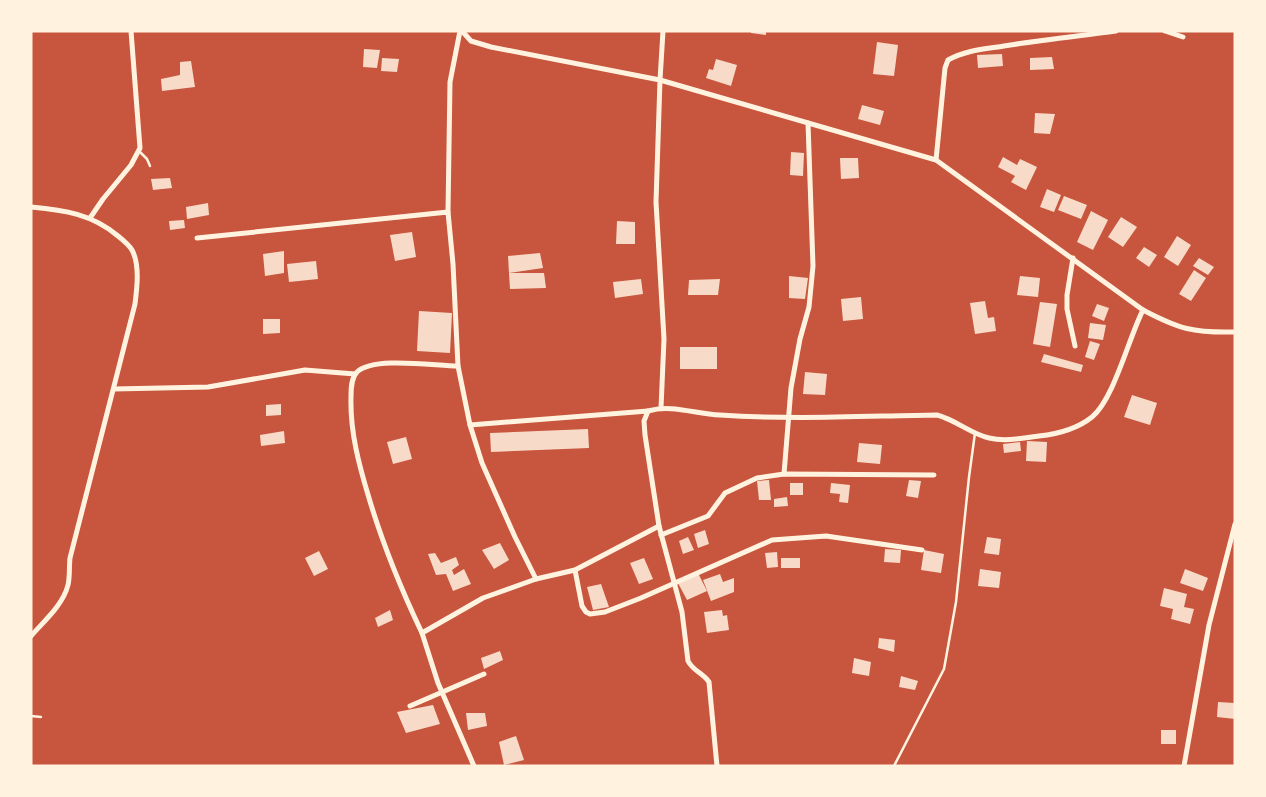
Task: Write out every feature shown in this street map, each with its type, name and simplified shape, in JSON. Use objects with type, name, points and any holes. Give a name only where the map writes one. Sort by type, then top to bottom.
[{"type":"street","points":[[90,218],[131,165],[141,143],[131,31]]},
{"type":"street","points":[[471,41],[461,31],[450,82],[448,212],[453,264],[458,366],[470,425],[482,463],[536,579]]},
{"type":"street","points":[[662,408],[664,339],[656,202],[663,31]]},
{"type":"street","points":[[936,160],[945,68],[948,60],[959,54],[976,50],[1116,31]]},
{"type":"street","points":[[1165,31],[1183,36]]},
{"type":"street","points":[[458,42],[471,41],[491,47],[660,80],[936,160],[1142,310],[1170,324],[1191,331],[1207,333],[1235,332]]},
{"type":"street","points":[[784,474],[791,388],[800,339],[809,307],[813,266],[808,123]]},
{"type":"street","points":[[31,206],[62,209],[90,218],[113,232],[132,250],[136,266],[135,304],[70,558],[66,592],[57,606],[32,635]]},
{"type":"street","points":[[197,238],[448,212]]},
{"type":"street","points":[[1073,258],[1067,295],[1067,309],[1075,346]]},
{"type":"street","points":[[470,425],[671,408],[719,415],[789,418],[937,415],[988,438],[1004,440],[1046,436],[1075,428],[1094,416],[1114,383],[1142,310]]},
{"type":"street","points":[[458,366],[404,362],[377,365],[360,370],[355,374],[351,387],[350,419],[359,464],[398,584],[422,633],[442,693],[474,766]]},
{"type":"street","points":[[114,390],[208,386],[305,370],[355,374]]},
{"type":"street","points":[[648,411],[644,421],[645,435],[659,526],[682,612],[688,661],[691,667],[710,682],[717,766]]},
{"type":"street","points":[[662,534],[708,516],[725,493],[757,478],[784,474],[934,475]]},
{"type":"street","points":[[1184,766],[1209,625],[1235,524]]},
{"type":"street","points":[[422,633],[483,598],[536,579],[575,570],[659,526]]},
{"type":"street","points":[[575,570],[582,606],[590,614],[605,612],[772,540],[826,536],[922,550]]},
{"type":"street","points":[[410,706],[484,674]]},
{"type":"lane","points":[[139,151],[147,159],[150,166]]},
{"type":"lane","points":[[894,766],[944,669],[956,602],[975,433]]},
{"type":"lane","points":[[31,716],[40,717]]},
{"type":"building","points":[[751,31],[766,31],[766,35],[751,33]]},
{"type":"building","points":[[877,42],[898,45],[894,76],[873,74]]},
{"type":"building","points":[[364,49],[380,50],[377,68],[363,67]]},
{"type":"building","points":[[1002,54],[1003,66],[978,68],[977,55]]},
{"type":"building","points":[[1052,57],[1054,69],[1030,70],[1030,58]]},
{"type":"building","points":[[382,58],[399,59],[397,72],[381,71]]},
{"type":"building","points":[[716,59],[737,65],[731,86],[706,78],[709,69],[713,70]]},
{"type":"building","points":[[191,61],[195,87],[162,91],[161,79],[180,75],[180,62]]},
{"type":"building","points":[[862,105],[884,111],[880,125],[858,119]]},
{"type":"building","points":[[1035,113],[1055,114],[1050,134],[1034,133]]},
{"type":"building","points":[[791,152],[804,153],[803,176],[790,175]]},
{"type":"building","points":[[1003,157],[1017,165],[1020,159],[1037,167],[1026,190],[1011,182],[1015,176],[998,167]]},
{"type":"building","points":[[840,158],[858,158],[859,178],[841,179]]},
{"type":"building","points":[[170,178],[172,188],[153,190],[151,179]]},
{"type":"building","points":[[1047,189],[1061,195],[1054,212],[1040,207]]},
{"type":"building","points":[[1064,196],[1087,205],[1081,219],[1058,210]]},
{"type":"building","points":[[208,203],[209,215],[187,219],[186,207]]},
{"type":"building","points":[[1091,211],[1108,220],[1093,250],[1077,242]]},
{"type":"building","points":[[1121,217],[1137,227],[1123,247],[1108,237]]},
{"type":"building","points":[[184,220],[185,228],[170,230],[169,221]]},
{"type":"building","points":[[617,221],[635,222],[635,244],[616,244]]},
{"type":"building","points":[[412,232],[416,257],[395,261],[390,235]]},
{"type":"building","points":[[1177,236],[1191,245],[1178,266],[1164,257]]},
{"type":"building","points":[[1144,247],[1157,255],[1149,267],[1136,258]]},
{"type":"building","points":[[284,251],[284,273],[265,276],[263,254]]},
{"type":"building","points":[[540,253],[543,268],[509,273],[508,256]]},
{"type":"building","points":[[1199,258],[1214,267],[1208,275],[1193,266]]},
{"type":"building","points":[[316,261],[318,279],[289,282],[287,264]]},
{"type":"building","points":[[1194,270],[1206,278],[1191,301],[1179,294]]},
{"type":"building","points":[[509,273],[544,273],[546,288],[510,289]]},
{"type":"building","points":[[789,276],[808,278],[805,299],[789,298]]},
{"type":"building","points":[[1020,276],[1040,278],[1038,297],[1017,295]]},
{"type":"building","points":[[641,279],[643,294],[615,298],[613,282]]},
{"type":"building","points":[[720,279],[718,295],[688,295],[689,280]]},
{"type":"building","points":[[861,297],[863,319],[843,321],[841,299]]},
{"type":"building","points":[[985,301],[988,318],[994,317],[996,331],[975,334],[970,303]]},
{"type":"building","points":[[1040,302],[1057,304],[1050,347],[1033,344]]},
{"type":"building","points":[[1097,304],[1109,308],[1104,321],[1092,316]]},
{"type":"building","points":[[419,311],[452,313],[450,353],[417,351]]},
{"type":"building","points":[[263,319],[280,319],[280,333],[263,334]]},
{"type":"building","points":[[1090,323],[1106,325],[1103,340],[1088,338]]},
{"type":"building","points":[[1090,341],[1100,344],[1094,360],[1085,357]]},
{"type":"building","points":[[680,347],[717,347],[717,369],[680,369]]},
{"type":"building","points":[[1044,354],[1083,365],[1081,372],[1041,362]]},
{"type":"building","points":[[805,372],[827,374],[825,395],[803,394]]},
{"type":"building","points":[[1132,395],[1157,403],[1150,425],[1124,417]]},
{"type":"building","points":[[281,404],[281,415],[266,416],[266,405]]},
{"type":"building","points":[[588,429],[589,448],[491,452],[490,433]]},
{"type":"building","points":[[284,431],[285,443],[261,446],[260,435]]},
{"type":"building","points":[[406,437],[412,459],[393,464],[387,442]]},
{"type":"building","points":[[1027,441],[1047,442],[1046,462],[1026,461]]},
{"type":"building","points":[[1020,442],[1021,451],[1004,453],[1003,444]]},
{"type":"building","points":[[859,443],[882,445],[880,464],[857,462]]},
{"type":"building","points":[[769,480],[771,500],[759,500],[757,481]]},
{"type":"building","points":[[909,480],[921,481],[918,498],[906,496]]},
{"type":"building","points":[[790,483],[803,483],[803,495],[790,495]]},
{"type":"building","points":[[831,483],[850,485],[848,503],[839,502],[840,494],[830,493]]},
{"type":"building","points":[[787,497],[788,506],[774,507],[774,499]]},
{"type":"building","points":[[705,530],[709,544],[698,548],[694,534]]},
{"type":"building","points":[[688,537],[694,550],[683,554],[679,541]]},
{"type":"building","points":[[987,537],[1001,539],[999,555],[984,553]]},
{"type":"building","points":[[500,543],[509,560],[494,569],[482,550]]},
{"type":"building","points":[[885,549],[901,550],[900,563],[884,562]]},
{"type":"building","points":[[924,550],[944,554],[941,573],[921,570]]},
{"type":"building","points":[[319,551],[328,569],[314,576],[305,558]]},
{"type":"building","points":[[777,552],[778,567],[767,568],[765,553]]},
{"type":"building","points":[[435,553],[441,563],[456,557],[459,565],[452,570],[454,575],[464,569],[471,584],[453,591],[446,574],[436,575],[428,554]]},
{"type":"building","points":[[644,558],[653,579],[639,584],[630,563]]},
{"type":"building","points":[[781,558],[800,558],[800,568],[781,568]]},
{"type":"building","points":[[980,569],[1001,572],[999,588],[978,586]]},
{"type":"building","points":[[1185,569],[1208,578],[1203,591],[1180,583]]},
{"type":"building","points":[[698,573],[707,591],[687,600],[678,583]]},
{"type":"building","points":[[720,574],[723,582],[734,578],[734,592],[711,601],[703,580]]},
{"type":"building","points":[[601,584],[609,607],[593,610],[587,587]]},
{"type":"building","points":[[1164,588],[1187,594],[1184,607],[1194,609],[1190,624],[1171,619],[1173,609],[1160,606]]},
{"type":"building","points":[[390,610],[393,620],[378,627],[375,618]]},
{"type":"building","points":[[722,610],[723,616],[727,615],[729,630],[707,633],[704,612]]},
{"type":"building","points":[[879,638],[895,640],[894,652],[878,648]]},
{"type":"building","points":[[500,651],[503,660],[484,669],[481,658]]},
{"type":"building","points":[[854,658],[871,662],[869,676],[852,673]]},
{"type":"building","points":[[901,676],[918,681],[915,690],[899,687]]},
{"type":"building","points":[[1218,702],[1235,703],[1235,719],[1217,717]]},
{"type":"building","points":[[433,705],[440,724],[406,733],[397,712]]},
{"type":"building","points":[[466,713],[485,713],[487,726],[468,730]]},
{"type":"building","points":[[1161,730],[1176,730],[1176,744],[1161,744]]},
{"type":"building","points":[[516,736],[524,760],[504,765],[499,742]]}]
